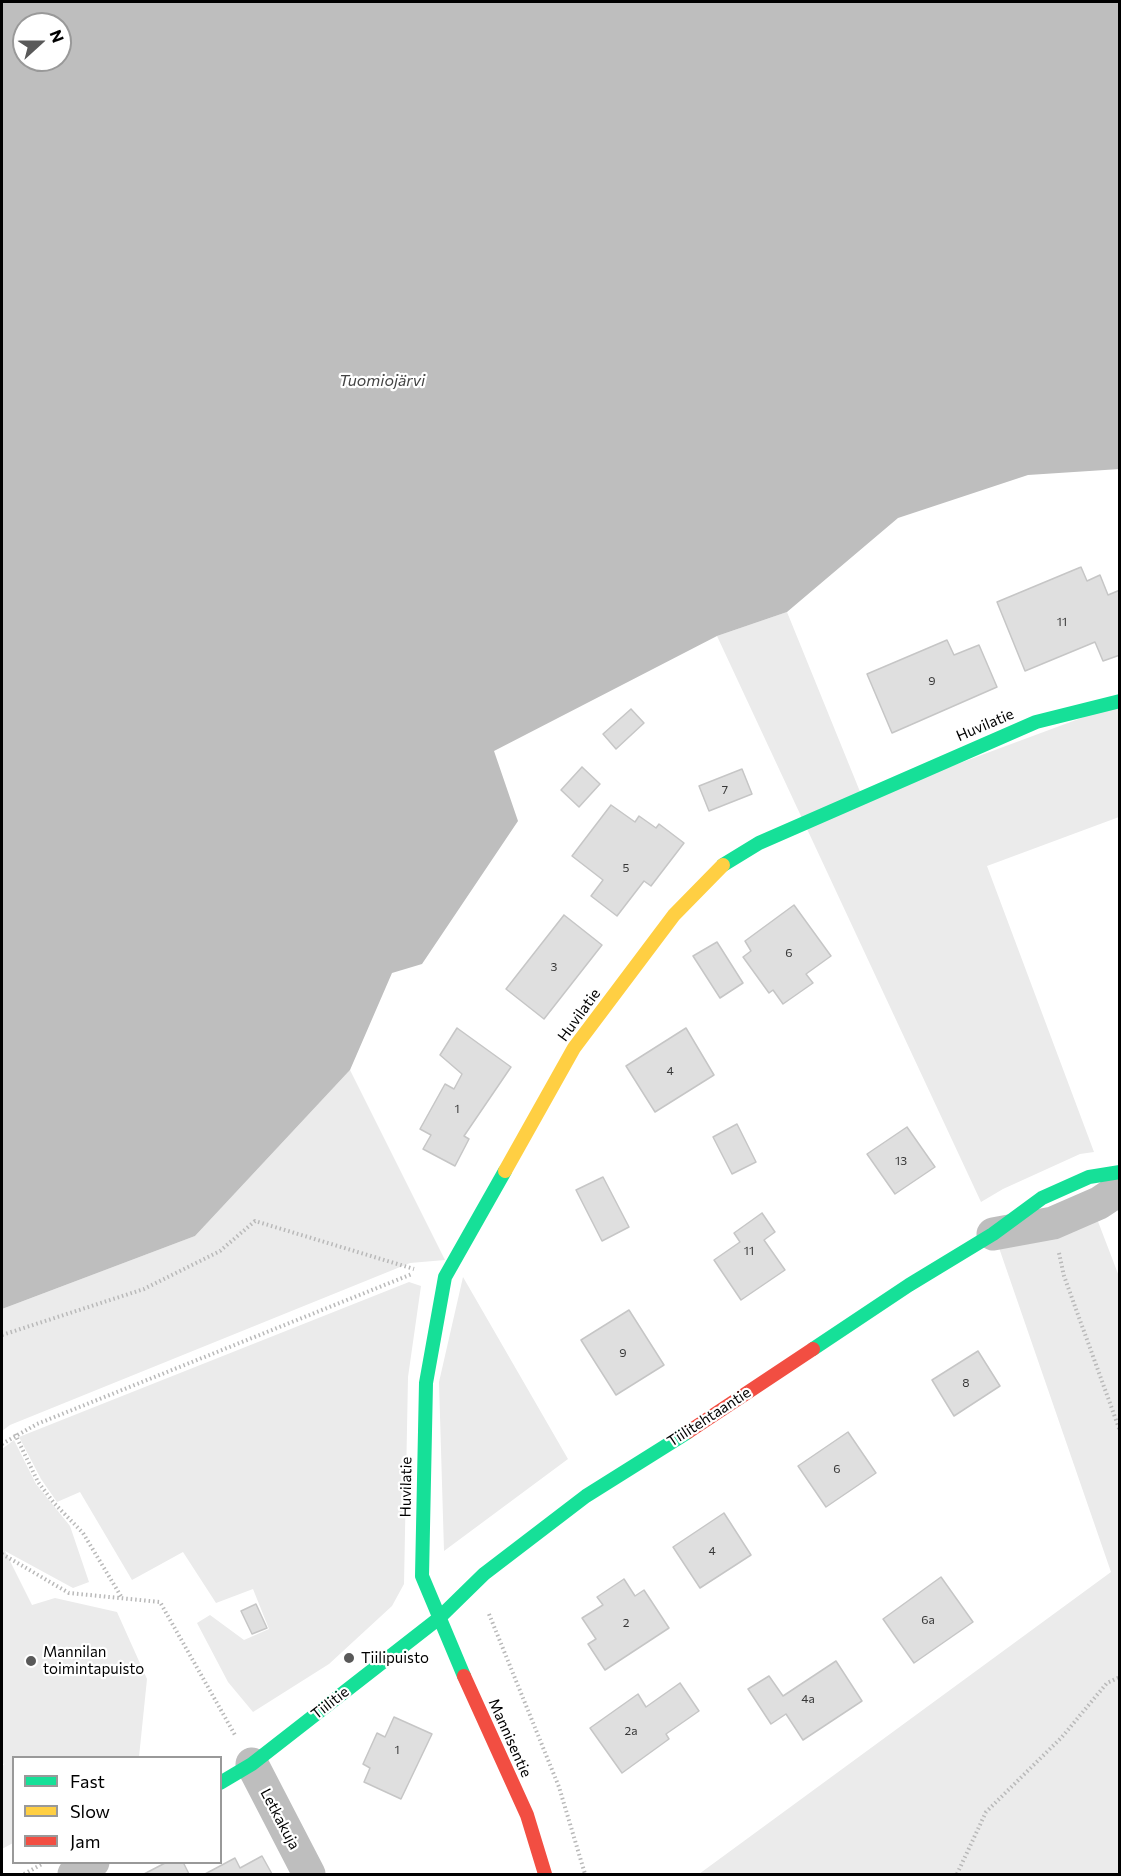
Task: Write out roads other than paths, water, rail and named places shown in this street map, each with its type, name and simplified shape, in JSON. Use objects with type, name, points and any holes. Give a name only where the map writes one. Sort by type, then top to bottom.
[{"type":"street","name":"Huvilatie","points":[[438,1619],[422,1576],[422,1495],[426,1383],[445,1277],[574,1048],[674,915],[719,868],[759,843],[1036,722],[1119,701]]},
{"type":"street","name":"Tiilitehtaantie","points":[[438,1619],[476,1581],[586,1496],[630,1470],[889,1298],[993,1234],[1042,1198],[1089,1177],[1119,1172]]},
{"type":"street","name":"Tiilitehtaantie","points":[[993,1234],[1053,1223],[1099,1203],[1119,1189]]},
{"type":"street","name":"Tiilitie","points":[[222,1783],[252,1764],[438,1619]]},
{"type":"street","name":"Mannisentie","points":[[438,1619],[527,1815],[545,1875]]},
{"type":"street","name":"Letkakuja","points":[[252,1764],[309,1875]]},
{"type":"street","points":[[74,1875],[91,1864]]},
{"type":"water","name":"Tuomiojärvi","points":[[2,2],[1119,2],[1120,469],[1028,475],[898,518],[787,612],[717,636],[494,751],[518,821],[422,964],[392,973],[350,1070],[195,1236],[2,1309]]},
{"type":"place","name":"Tiilipuisto","points":[[349,1658]]},
{"type":"place","name":"Mannilan toimintapuisto","points":[[31,1661]]}]
